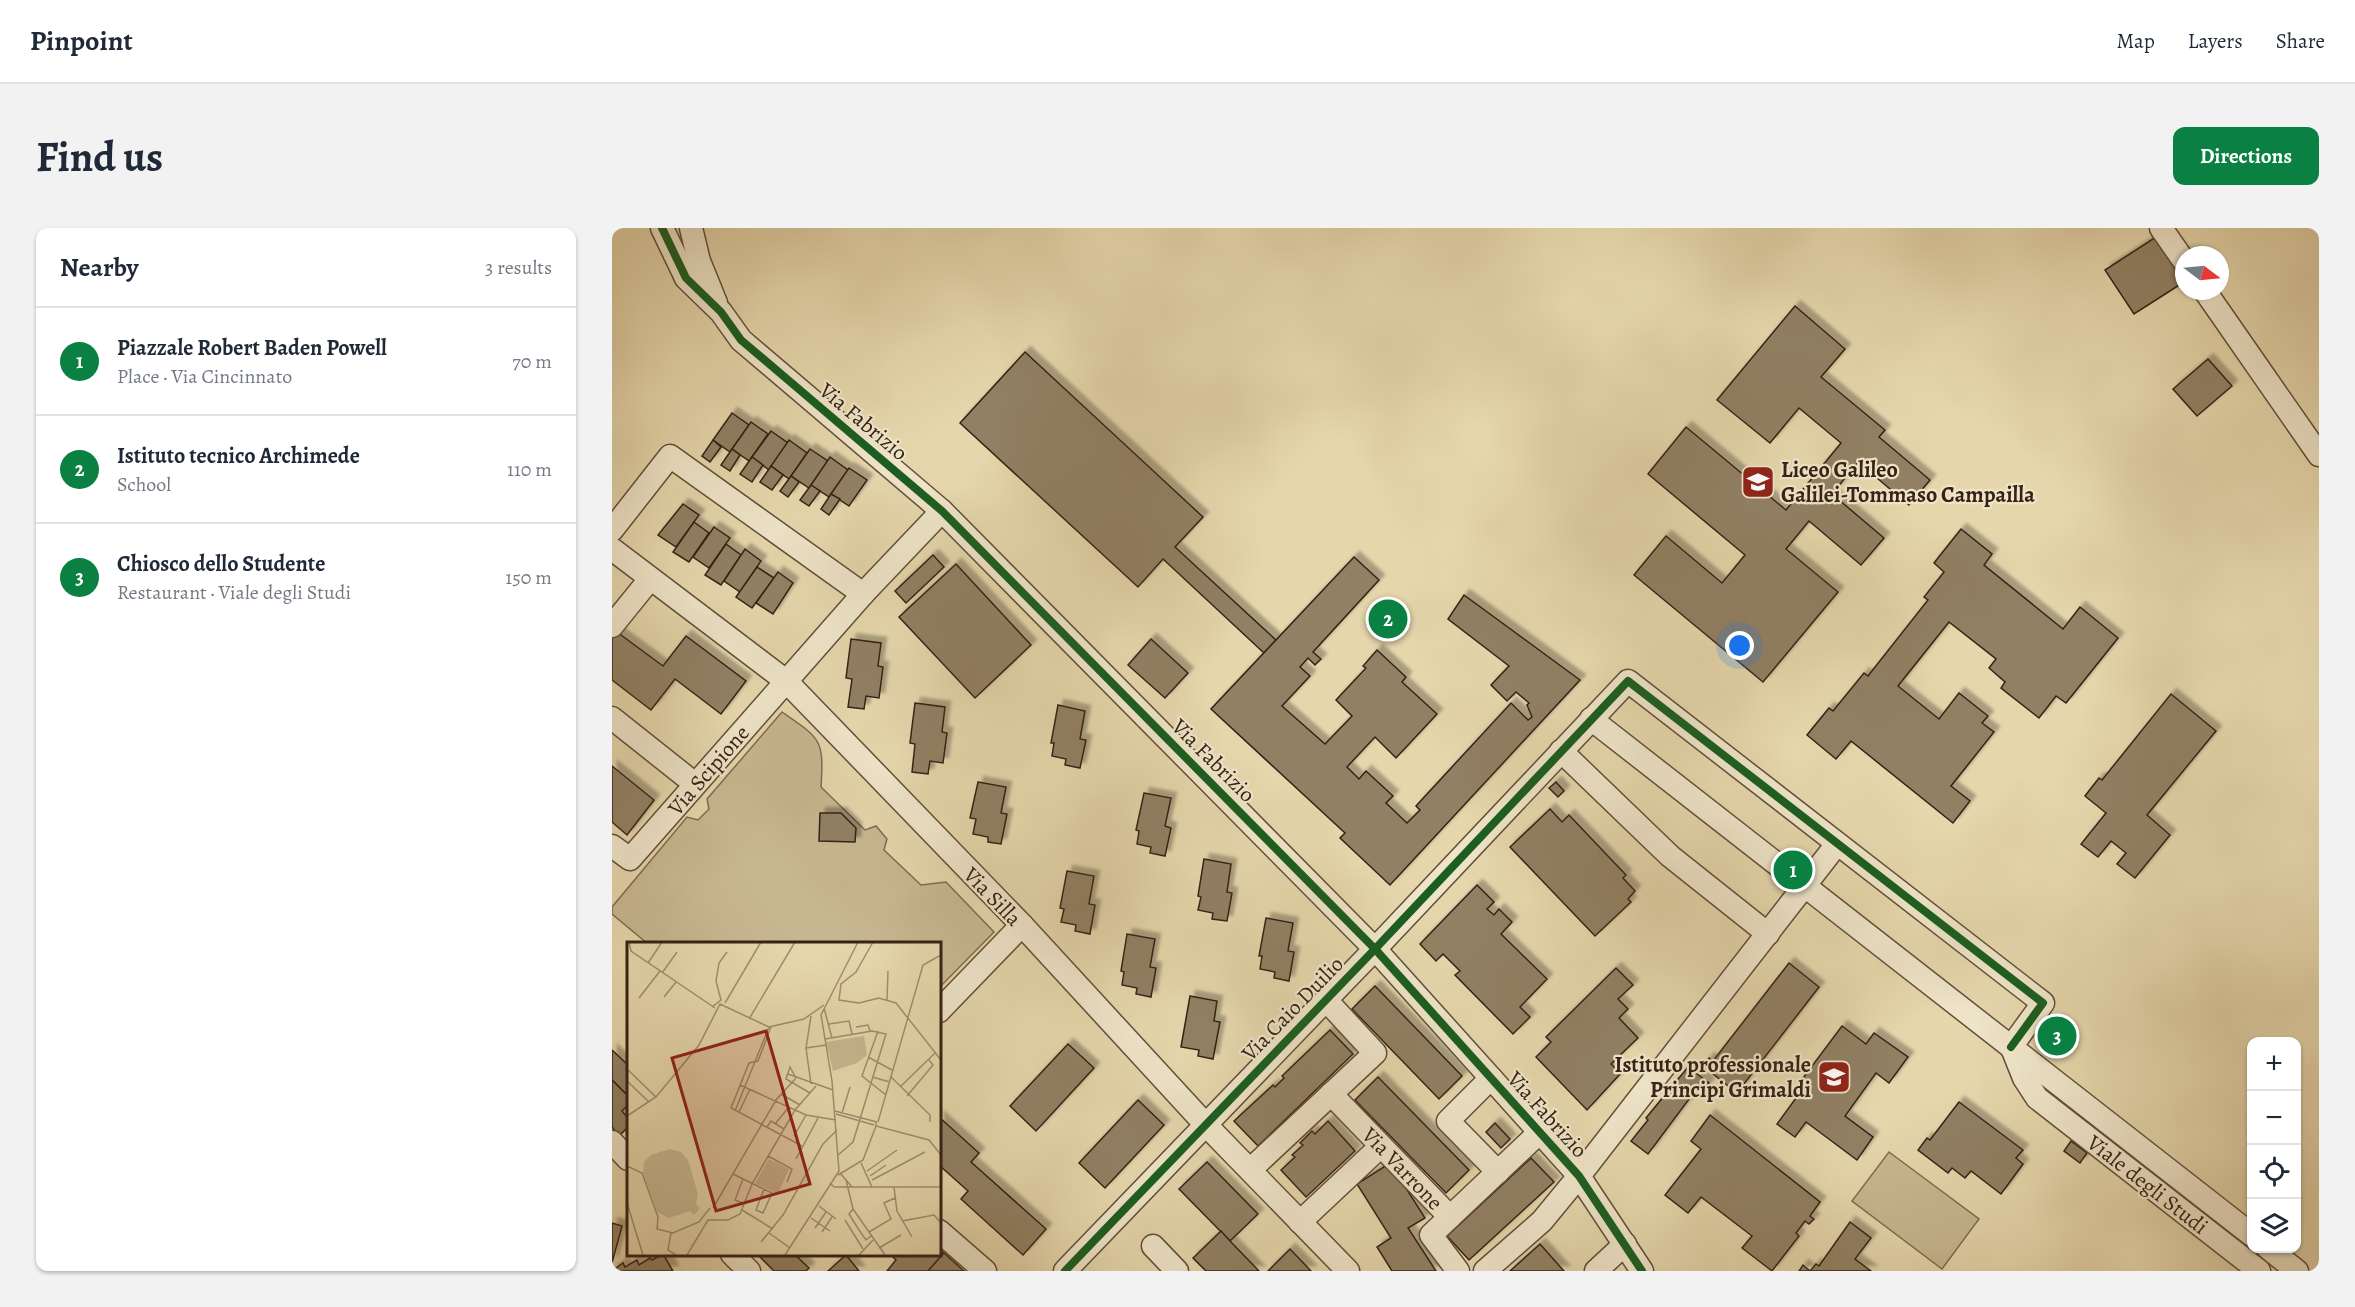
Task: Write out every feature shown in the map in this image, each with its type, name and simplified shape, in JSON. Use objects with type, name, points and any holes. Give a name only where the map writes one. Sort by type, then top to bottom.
[{"type":"street","points":[[662,228],[686,278],[721,312]]},
{"type":"street","points":[[692,228],[699,261],[721,312]]},
{"type":"street","points":[[2161,228],[2175,248]]},
{"type":"street","points":[[2211,300],[2319,455]]},
{"type":"street","name":"Via Fabrizio","points":[[721,312],[741,340],[942,511],[1375,949],[1579,1176],[1642,1271]]},
{"type":"street","points":[[612,531],[670,456],[863,594]]},
{"type":"street","name":"Via Scipione","points":[[621,852],[695,784],[863,594],[942,511]]},
{"type":"street","name":"Via Silla","points":[[612,549],[786,681],[1022,925],[1205,1124],[1348,1271]]},
{"type":"street","points":[[612,626],[650,579]]},
{"type":"street","name":"Via Caio Duilio","points":[[1065,1271],[1375,949],[1628,681],[1837,844]]},
{"type":"street","points":[[612,718],[695,784]]},
{"type":"street","name":"Viale degli Studi","points":[[1591,719],[2247,1231]]},
{"type":"street","points":[[1561,751],[1670,856],[1774,925]]},
{"type":"street","points":[[1485,1271],[1542,1221],[1837,844],[2043,1004],[2012,1047]]},
{"type":"street","points":[[940,1010],[1022,925]]},
{"type":"street","points":[[1250,1170],[1375,1053],[1326,1000]]},
{"type":"street","name":"Viale degli Studi","points":[[2012,1047],[2024,1078],[2037,1098],[2259,1271]]},
{"type":"street","points":[[1491,1078],[1448,1121],[1498,1172]]},
{"type":"street","name":"Via Varrone","points":[[1331,1094],[1450,1217],[1431,1235],[1458,1271]]},
{"type":"street","points":[[1450,1217],[1540,1132]]},
{"type":"street","points":[[612,1142],[627,1158]]},
{"type":"street","points":[[1300,1222],[1381,1146]]},
{"type":"street","points":[[940,1232],[985,1271]]},
{"type":"street","points":[[1596,1271],[1625,1244]]},
{"type":"street","points":[[1153,1246],[1177,1271]]},
{"type":"street","points":[[2274,1253],[2297,1271]]},
{"type":"street","points":[[734,1256],[749,1271]]},
{"type":"shaded area","points":[[782,712],[805,728],[817,742],[822,759],[821,787],[865,830],[876,826],[887,839],[884,850],[921,885],[946,882],[994,932],[940,987],[940,942],[646,942],[612,914],[612,907],[687,817],[698,820],[709,809],[707,799]]},
{"type":"shaded area","points":[[1889,1152],[1979,1219],[1942,1269],[1852,1201]]},
{"type":"building","points":[[2159,235],[2175,260],[2175,288],[2134,314],[2105,270]]},
{"type":"building","points":[[1795,306],[1845,349],[1821,377],[1885,430],[1879,437],[1930,480],[1909,505],[1858,462],[1832,494],[1884,538],[1861,565],[1809,521],[1786,549],[1838,592],[1763,682],[1634,575],[1666,536],[1722,583],[1745,555],[1648,474],[1686,427],[1786,510],[1841,443],[1799,408],[1770,443],[1717,400]]},
{"type":"building","points":[[1025,352],[1203,517],[1175,547],[1276,640],[1264,653],[1163,559],[1138,587],[960,423]]},
{"type":"building","points":[[2208,359],[2232,386],[2197,416],[2173,389]]},
{"type":"building","points":[[732,413],[749,425],[730,452],[713,440]]},
{"type":"building","points":[[751,422],[768,434],[749,461],[732,449]]},
{"type":"building","points":[[771,431],[788,443],[769,470],[752,457]]},
{"type":"building","points":[[713,440],[721,447],[710,462],[702,456]]},
{"type":"building","points":[[789,440],[807,453],[789,479],[771,466]]},
{"type":"building","points":[[732,449],[740,455],[730,471],[721,465]]},
{"type":"building","points":[[810,449],[828,461],[809,488],[791,476]]},
{"type":"building","points":[[752,457],[763,465],[752,482],[740,474]]},
{"type":"building","points":[[830,457],[848,470],[829,497],[811,485]]},
{"type":"building","points":[[771,466],[783,475],[772,490],[760,482]]},
{"type":"building","points":[[849,468],[867,480],[849,506],[831,494]]},
{"type":"building","points":[[791,476],[799,482],[788,497],[780,491]]},
{"type":"building","points":[[811,485],[820,491],[809,506],[800,500]]},
{"type":"building","points":[[831,494],[840,499],[829,515],[821,509]]},
{"type":"building","points":[[683,504],[699,515],[676,547],[658,535]]},
{"type":"building","points":[[694,522],[709,533],[689,562],[673,552]]},
{"type":"building","points":[[714,527],[730,538],[709,568],[693,557]]},
{"type":"building","points":[[1961,529],[1992,554],[1984,565],[2063,629],[2080,607],[2118,638],[2066,703],[2056,696],[2039,718],[2001,688],[2005,682],[1989,668],[1996,659],[1949,622],[1898,686],[1939,719],[1959,693],[1988,716],[1982,723],[1994,732],[1951,786],[1970,801],[1953,823],[1851,741],[1836,759],[1807,735],[1829,708],[1833,711],[1864,673],[1868,676],[1928,600],[1924,597],[1944,572],[1934,563]]},
{"type":"building","points":[[726,544],[741,555],[721,585],[705,575]]},
{"type":"building","points":[[745,549],[761,561],[740,592],[724,581]]},
{"type":"building","points":[[933,555],[944,567],[906,603],[895,591]]},
{"type":"building","points":[[1354,557],[1379,580],[1313,652],[1321,659],[1315,665],[1308,658],[1300,667],[1310,676],[1282,706],[1325,744],[1352,716],[1336,700],[1366,668],[1363,666],[1377,650],[1406,677],[1402,682],[1437,714],[1396,758],[1375,737],[1347,767],[1359,779],[1366,771],[1393,796],[1386,803],[1407,823],[1420,810],[1416,806],[1511,703],[1528,720],[1532,717],[1527,705],[1529,703],[1516,692],[1507,701],[1491,685],[1509,666],[1448,619],[1464,595],[1580,680],[1390,885],[1340,838],[1345,833],[1211,709]]},
{"type":"building","points":[[956,564],[1031,645],[975,698],[899,617]]},
{"type":"building","points":[[757,567],[774,578],[752,608],[736,597]]},
{"type":"building","points":[[778,572],[793,583],[773,614],[756,603]]},
{"type":"building","points":[[617,632],[663,666],[686,636],[746,681],[721,714],[675,679],[651,710],[612,680],[612,638]]},
{"type":"building","points":[[851,639],[881,643],[878,666],[883,667],[879,698],[866,696],[864,709],[848,707],[852,679],[846,678]]},
{"type":"building","points":[[1151,639],[1188,673],[1165,698],[1128,665]]},
{"type":"building","points":[[2171,694],[2216,731],[2147,815],[2170,835],[2135,878],[2117,864],[2126,853],[2111,841],[2098,857],[2081,844],[2106,813],[2085,796],[2099,778],[2102,780]]},
{"type":"building","points":[[915,703],[945,707],[942,732],[947,733],[943,763],[930,761],[928,774],[912,772],[915,744],[910,743]]},
{"type":"building","points":[[1058,705],[1085,711],[1080,739],[1086,740],[1080,768],[1065,765],[1066,759],[1052,756],[1054,743],[1051,743]]},
{"type":"building","points":[[612,766],[654,800],[627,835],[612,822]]},
{"type":"building","points":[[978,782],[1006,787],[1001,813],[1007,814],[1001,844],[988,842],[988,837],[973,834],[976,819],[970,818]]},
{"type":"building","points":[[1556,782],[1564,791],[1558,797],[1549,788]]},
{"type":"building","points":[[1144,793],[1171,798],[1165,826],[1171,828],[1165,856],[1150,853],[1151,847],[1137,844],[1139,831],[1136,830]]},
{"type":"building","points":[[1550,809],[1562,822],[1569,815],[1626,875],[1623,878],[1635,891],[1628,899],[1631,902],[1595,936],[1510,847]]},
{"type":"building","points":[[820,813],[841,813],[856,828],[855,842],[819,841]]},
{"type":"building","points":[[1204,859],[1231,864],[1227,892],[1232,893],[1227,921],[1212,919],[1213,913],[1198,910]]},
{"type":"building","points":[[1067,871],[1094,876],[1089,904],[1095,905],[1090,934],[1075,931],[1076,925],[1061,922],[1064,909],[1060,908]]},
{"type":"building","points":[[1477,885],[1494,902],[1487,909],[1494,915],[1499,909],[1512,922],[1501,934],[1547,979],[1520,1007],[1530,1017],[1513,1034],[1455,975],[1460,971],[1443,954],[1436,961],[1420,944]]},
{"type":"building","points":[[1266,918],[1293,923],[1288,951],[1294,952],[1289,981],[1274,978],[1275,972],[1260,969],[1262,956],[1259,956]]},
{"type":"building","points":[[1127,934],[1155,939],[1150,967],[1156,968],[1151,997],[1136,994],[1137,988],[1122,985],[1124,972],[1121,971]]},
{"type":"building","points":[[1789,963],[1819,987],[1737,1093],[1703,1066],[1709,1058],[1713,1061]]},
{"type":"building","points":[[1616,968],[1633,985],[1618,999],[1628,1009],[1619,1018],[1638,1038],[1611,1064],[1621,1073],[1587,1110],[1536,1057],[1551,1042],[1546,1037]]},
{"type":"building","points":[[1375,986],[1462,1076],[1439,1099],[1352,1009]]},
{"type":"building","points":[[1190,996],[1217,1001],[1214,1021],[1220,1022],[1213,1059],[1198,1056],[1199,1050],[1181,1047]]},
{"type":"building","points":[[2058,1023],[2069,1031],[2056,1048],[2045,1041]]},
{"type":"building","points":[[1842,1026],[1866,1044],[1874,1033],[1908,1057],[1889,1083],[1876,1073],[1845,1116],[1873,1137],[1857,1160],[1806,1122],[1795,1137],[1777,1124],[1799,1094],[1794,1090]]},
{"type":"building","points":[[1330,1030],[1353,1054],[1258,1146],[1234,1121],[1273,1085],[1275,1087],[1284,1078],[1282,1076]]},
{"type":"building","points":[[1068,1044],[1094,1068],[1036,1131],[1010,1106]]},
{"type":"building","points":[[612,1050],[627,1064],[627,1095],[612,1080]]},
{"type":"building","points":[[1688,1067],[1709,1083],[1700,1095],[1695,1091],[1648,1154],[1631,1141],[1648,1120],[1646,1118]]},
{"type":"building","points":[[1378,1077],[1469,1170],[1446,1193],[1355,1100]]},
{"type":"building","points":[[612,1080],[627,1095],[627,1106],[622,1111],[627,1117],[627,1128],[619,1136],[612,1127]]},
{"type":"building","points":[[1138,1100],[1164,1125],[1105,1188],[1079,1163]]},
{"type":"building","points":[[1959,1102],[2023,1150],[2016,1158],[2023,1164],[2001,1194],[1971,1171],[1965,1178],[1952,1168],[1948,1173],[1918,1150],[1927,1138],[1930,1140]]},
{"type":"building","points":[[1710,1115],[1820,1202],[1810,1216],[1814,1219],[1809,1224],[1805,1221],[1796,1233],[1799,1236],[1772,1271],[1742,1248],[1752,1236],[1701,1197],[1688,1213],[1665,1195],[1701,1149],[1691,1141]]},
{"type":"building","points":[[940,1118],[979,1153],[971,1162],[1046,1229],[1023,1255],[961,1199],[968,1191],[940,1166]]},
{"type":"building","points":[[1328,1121],[1355,1151],[1306,1197],[1281,1170],[1295,1157],[1292,1155],[1303,1145],[1300,1143],[1312,1131],[1315,1134]]},
{"type":"building","points":[[1495,1123],[1510,1139],[1501,1148],[1486,1132]]},
{"type":"building","points":[[2071,1141],[2087,1153],[2080,1163],[2064,1151]]},
{"type":"building","points":[[1531,1158],[1554,1182],[1469,1260],[1447,1236]]},
{"type":"building","points":[[1207,1162],[1258,1214],[1230,1241],[1179,1189]]},
{"type":"building","points":[[1390,1163],[1425,1218],[1408,1228],[1436,1271],[1392,1271],[1377,1247],[1391,1238],[1357,1184]]},
{"type":"building","points":[[1850,1222],[1871,1238],[1855,1259],[1871,1271],[1810,1271],[1816,1264],[1819,1266]]},
{"type":"building","points":[[612,1223],[622,1226],[612,1263]]},
{"type":"building","points":[[1221,1231],[1259,1271],[1206,1271],[1193,1258]]},
{"type":"building","points":[[1540,1244],[1564,1271],[1510,1271]]},
{"type":"building","points":[[1290,1249],[1311,1271],[1268,1271]]},
{"type":"building","points":[[940,1250],[944,1253],[928,1271],[887,1271],[896,1260],[892,1256],[940,1256]]},
{"type":"building","points":[[944,1253],[964,1271],[928,1271]]},
{"type":"building","points":[[664,1256],[673,1271],[612,1271],[623,1263],[625,1267],[637,1260],[639,1265],[650,1258],[652,1260]]},
{"type":"building","points":[[759,1256],[796,1256],[809,1268],[806,1271],[774,1271]]},
{"type":"building","points":[[847,1256],[859,1271],[828,1271]]},
{"type":"building","points":[[1803,1265],[1810,1271],[1799,1271]]},
{"type":"cycle path","points":[[662,228],[686,278],[721,312],[741,340],[942,511],[1375,949],[1579,1176],[1642,1271]]},
{"type":"cycle path","points":[[1065,1271],[1375,949],[1628,681],[2043,1003],[2011,1047]]},
{"type":"place","name":"Liceo Galileo Galilei-Tommaso Campailla","points":[[1758,482]]},
{"type":"place","name":"Istituto tecnico Archimede","points":[[1388,619]]},
{"type":"place","name":"Piazzale Robert Baden Powell","points":[[1793,870]]},
{"type":"place","name":"Chiosco dello Studente","points":[[2057,1036]]},
{"type":"place","name":"Istituto professionale Principi Grimaldi","points":[[1834,1077]]}]
